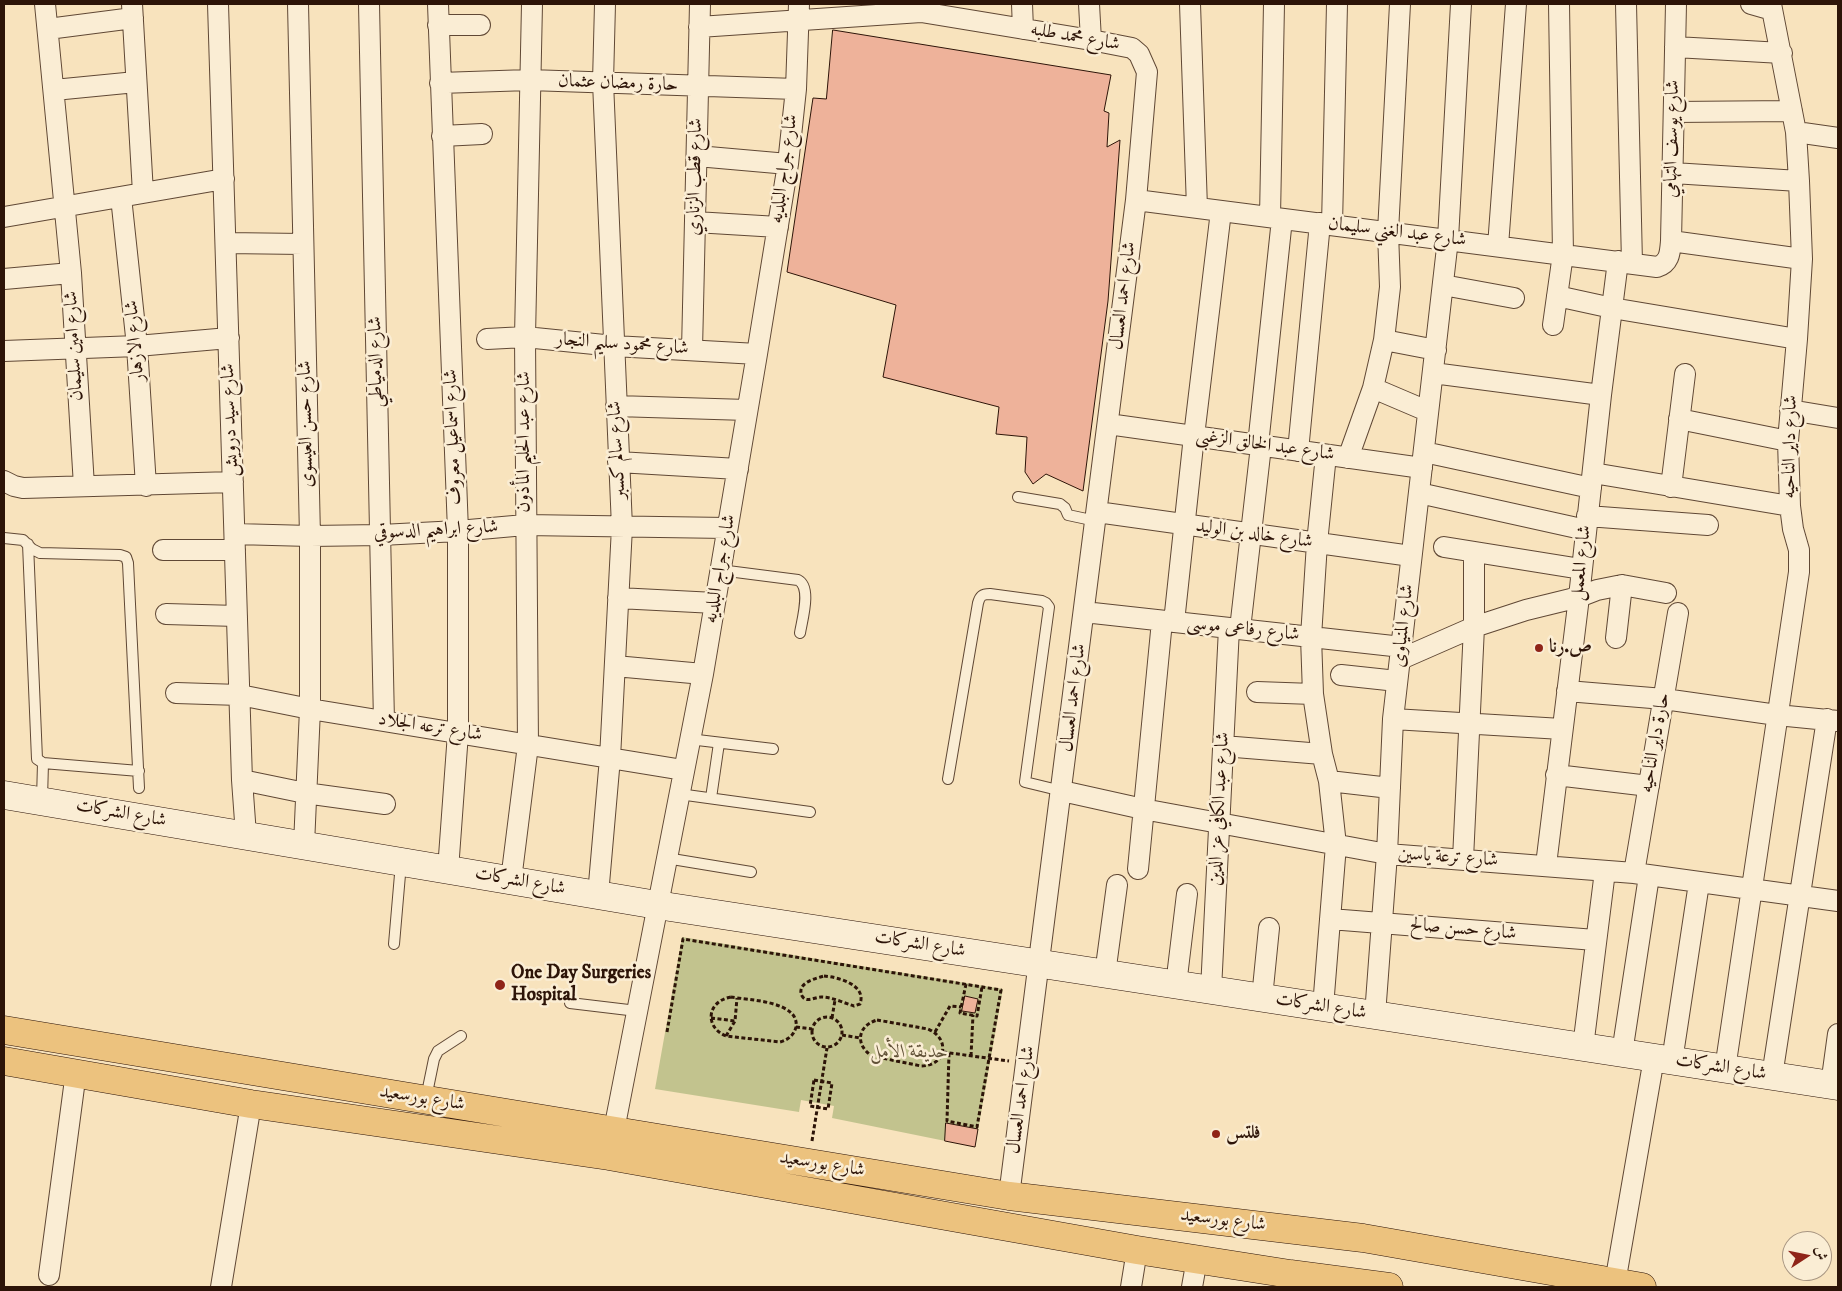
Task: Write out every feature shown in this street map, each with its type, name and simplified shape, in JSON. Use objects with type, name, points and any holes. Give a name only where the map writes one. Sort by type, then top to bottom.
[{"type":"main road","name":"شارع الشركات","points":[[4,795],[657,905],[1835,1086]]},
{"type":"main road","name":"شارع بورسعيد","points":[[4,1030],[1010,1196],[1363,1238],[1642,1287]]},
{"type":"main road","name":"شارع بورسعيد","points":[[4,1061],[76,1072],[251,1104],[609,1156],[1138,1250],[1290,1274],[1389,1287]]},
{"type":"main road","points":[[1290,1274],[1299,1266],[1304,1254],[1304,1242],[1299,1230]]},
{"type":"main road","points":[[1357,1283],[1349,1275],[1345,1264],[1347,1253],[1353,1243],[1363,1238]]},
{"type":"street","name":"شارع امين سليمان","points":[[45,4],[71,273],[84,486]]},
{"type":"street","name":"شارع سيد درويش","points":[[218,4],[242,780],[246,835]]},
{"type":"street","name":"شارع حسن العيسوى","points":[[298,4],[310,536],[310,708],[304,845]]},
{"type":"street","name":"شارع الدمياطي","points":[[369,4],[384,721]]},
{"type":"street","name":"شارع اسماعيل معروف","points":[[438,4],[458,531],[458,733],[448,870]]},
{"type":"street","name":"شارع عبد الحليم المأذون","points":[[511,880],[528,745],[525,337],[532,4]]},
{"type":"street","name":"شارع سالم كسبر","points":[[598,895],[610,758],[622,527],[603,82],[605,4]]},
{"type":"street","name":"شارع قطب الزناري","points":[[692,350],[700,4]]},
{"type":"street","points":[[1022,4],[1022,29]]},
{"type":"street","points":[[1089,4],[1091,40]]},
{"type":"street","points":[[1190,4],[1197,208]]},
{"type":"street","name":"شارع عبد الكافي عز الدين","points":[[1211,990],[1223,746],[1234,628],[1251,534],[1260,446],[1276,218],[1274,4]]},
{"type":"street","points":[[1298,451],[1326,224],[1337,4]]},
{"type":"street","points":[[1348,458],[1373,388],[1384,340],[1390,287],[1388,232],[1400,4]]},
{"type":"street","name":"شارع المنياوى","points":[[1375,1015],[1387,854],[1393,719],[1448,239],[1461,4]]},
{"type":"street","points":[[1498,246],[1516,4]]},
{"type":"street","points":[[1552,325],[1563,254],[1559,4]]},
{"type":"street","name":"شارع المعمل","points":[[1546,865],[1612,308],[1625,262],[1626,4]]},
{"type":"street","name":"شارع يوسف التهامي","points":[[1657,266],[1667,262],[1671,241],[1676,4]]},
{"type":"street","points":[[1751,4],[1771,7]]},
{"type":"street","name":"شارع داير الناحيه","points":[[1725,1069],[1799,572],[1799,550],[1793,529],[1790,506],[1788,441],[1802,259],[1799,181],[1796,132],[1782,53],[1771,7]]},
{"type":"street","name":"شارع محمد طلبه","points":[[699,27],[799,12],[920,8],[983,13],[1022,29],[1132,48],[1139,54],[1147,72],[1136,200]]},
{"type":"street","points":[[48,29],[132,11],[143,193]]},
{"type":"street","name":"شارع جراج البلديه","points":[[614,1130],[703,674],[738,469],[788,164],[796,89],[799,12]]},
{"type":"street","points":[[438,25],[480,25]]},
{"type":"street","points":[[1675,48],[1782,53]]},
{"type":"street","name":"حارة رمضان عثمان","points":[[440,83],[529,80],[796,89]]},
{"type":"street","points":[[54,90],[136,82]]},
{"type":"street","points":[[1674,112],[1792,111]]},
{"type":"street","points":[[1796,132],[1838,138]]},
{"type":"street","points":[[442,136],[482,134]]},
{"type":"street","points":[[697,156],[788,164]]},
{"type":"street","points":[[1673,173],[1799,181]]},
{"type":"street","points":[[4,217],[224,179]]},
{"type":"street","name":"شارع الازهار","points":[[121,197],[137,346],[146,486]]},
{"type":"street","name":"شارع عبد الغني سليمان","points":[[1136,200],[1657,266]]},
{"type":"street","name":"شارع احمد العسال","points":[[1010,1196],[1136,200]]},
{"type":"street","points":[[1138,868],[1143,809],[1168,621],[1184,525],[1220,211]]},
{"type":"street","points":[[695,222],[778,227]]},
{"type":"street","points":[[1671,241],[1802,259]]},
{"type":"street","points":[[226,243],[303,244]]},
{"type":"street","points":[[4,279],[71,273]]},
{"type":"street","points":[[1443,285],[1514,298]]},
{"type":"street","points":[[1557,296],[1612,308],[1797,339]]},
{"type":"street","name":"شارع محمود سليم النجار","points":[[487,339],[525,337],[614,346],[757,354]]},
{"type":"street","points":[[4,351],[137,346],[229,338]]},
{"type":"street","points":[[1384,340],[1436,350]]},
{"type":"street","points":[[1433,373],[1601,394]]},
{"type":"street","points":[[1671,487],[1685,374]]},
{"type":"street","points":[[1373,388],[1428,411]]},
{"type":"street","points":[[616,406],[747,410]]},
{"type":"street","points":[[1790,410],[1838,418]]},
{"type":"street","points":[[1679,419],[1788,441]]},
{"type":"street","name":"شارع عبد الخالق الزغبى","points":[[1108,424],[1348,458],[1423,460],[1592,481],[1671,487],[1790,506]]},
{"type":"street","points":[[1322,1007],[1336,845],[1329,781],[1322,754],[1313,694],[1311,637],[1317,543],[1326,455]]},
{"type":"street","points":[[618,462],[738,469]]},
{"type":"street","points":[[4,480],[14,486],[24,488],[146,486],[233,482]]},
{"type":"street","points":[[1420,493],[1587,523],[1708,525]]},
{"type":"street","name":"شارع خالد بن الوليد","points":[[1096,517],[1184,525],[1411,556]]},
{"type":"street","name":"شارع ابراهيم الدسوقي","points":[[163,550],[310,536],[380,535],[525,525],[728,528]]},
{"type":"street","points":[[1444,547],[1581,569]]},
{"type":"street","points":[[1464,859],[1474,627],[1474,552]]},
{"type":"street","points":[[1402,653],[1526,610],[1579,597],[1597,590],[1622,585],[1666,593]]},
{"type":"street","points":[[1616,638],[1622,585]]},
{"type":"street","points":[[618,598],[714,603]]},
{"type":"street","name":"شارع رفاعى موسى","points":[[1084,612],[1311,637],[1402,653]]},
{"type":"street","name":"حارة داير الناحيه","points":[[1622,1053],[1641,874],[1648,786],[1678,613]]},
{"type":"street","points":[[166,614],[237,616]]},
{"type":"street","points":[[615,666],[703,674]]},
{"type":"street","points":[[1342,675],[1398,680]]},
{"type":"street","points":[[1566,690],[1664,699],[1777,715],[1833,720],[1800,896],[1772,1076]]},
{"type":"street","points":[[1257,692],[1313,694]]},
{"type":"street","name":"شارع ترعه الجلاد","points":[[176,693],[240,695],[384,721],[683,770]]},
{"type":"street","points":[[1393,719],[1562,729]]},
{"type":"street","points":[[1223,746],[1322,754]]},
{"type":"street","points":[[1556,775],[1648,786]]},
{"type":"street","points":[[242,780],[306,793],[385,804]]},
{"type":"street","points":[[1329,781],[1390,788]]},
{"type":"street","name":"شارع ترعة ياسين","points":[[1062,791],[1143,809],[1387,854],[1605,870],[1838,901]]},
{"type":"street","points":[[1583,1047],[1605,870]]},
{"type":"street","points":[[1615,1283],[1699,883]]},
{"type":"street","points":[[1105,974],[1117,885]]},
{"type":"street","points":[[1176,985],[1187,894]]},
{"type":"street","name":"شارع حسن صالح","points":[[1330,919],[1595,940]]},
{"type":"street","points":[[1262,998],[1269,928]]},
{"type":"street","points":[[1835,1086],[1838,1034]]},
{"type":"street","points":[[50,1275],[76,1072]]},
{"type":"street","points":[[221,1287],[251,1104]]},
{"type":"street","points":[[1131,1287],[1138,1250]]},
{"type":"street","points":[[1192,1287],[1197,1259]]},
{"type":"lane","points":[[1018,497],[1060,504],[1065,508],[1068,515],[1096,517]]},
{"type":"lane","points":[[4,538],[23,540],[36,552],[40,553],[126,557],[128,563],[140,788]]},
{"type":"lane","points":[[28,544],[36,759],[43,762],[138,771]]},
{"type":"lane","points":[[720,570],[802,582],[806,590],[800,634]]},
{"type":"lane","points":[[948,779],[978,603],[980,597],[984,594],[990,594],[1042,601],[1049,607],[1025,782],[1062,791]]},
{"type":"lane","points":[[689,739],[774,749]]},
{"type":"lane","points":[[711,798],[719,743]]},
{"type":"lane","points":[[42,801],[43,762]]},
{"type":"lane","points":[[679,794],[810,812]]},
{"type":"lane","points":[[666,858],[751,872]]},
{"type":"lane","points":[[394,944],[402,862]]},
{"type":"lane","points":[[570,1003],[637,1011]]},
{"type":"lane","points":[[426,1099],[434,1059],[438,1051],[461,1036]]},
{"type":"path","points":[[667,1032],[682,939],[1001,990],[977,1127],[947,1121],[950,1053]]},
{"type":"path","points":[[832,977],[848,982],[859,992],[862,998],[860,1004],[854,1006],[835,1000],[820,997],[807,1000],[801,994],[801,990],[803,986],[817,978],[832,977]]},
{"type":"path","points":[[966,984],[960,1013],[977,1016],[982,987]]},
{"type":"path","points":[[724,998],[737,998],[787,1008],[794,1016],[796,1027],[790,1037],[780,1042],[726,1036],[716,1029],[711,1018],[715,1005],[719,1001],[724,998]]},
{"type":"path","points":[[726,1036],[735,1021],[737,998]]},
{"type":"path","points":[[832,1018],[835,1000]]},
{"type":"path","points":[[935,1032],[950,1006],[961,1007]]},
{"type":"path","points":[[971,1056],[973,1015]]},
{"type":"path","points":[[711,1018],[735,1021]]},
{"type":"path","points":[[832,1018],[841,1026],[842,1034],[837,1044],[827,1048],[822,1047],[815,1042],[812,1029],[817,1020],[832,1018]]},
{"type":"path","points":[[877,1020],[928,1029],[935,1032],[943,1044],[943,1052],[940,1058],[928,1066],[872,1056],[862,1046],[860,1038],[866,1026],[877,1020]]},
{"type":"path","points":[[796,1027],[812,1029]]},
{"type":"path","points":[[842,1034],[860,1038]]},
{"type":"path","points":[[808,1162],[827,1048]]},
{"type":"path","points":[[943,1052],[1027,1064]]},
{"type":"path","points":[[814,1080],[832,1083],[828,1109],[817,1107],[810,1106],[814,1080]]},
{"type":"green space","name":"حديقة الأمل","points":[[682,937],[1003,989],[975,1147],[832,1118],[834,1106],[801,1100],[799,1112],[655,1089]]},
{"type":"building","points":[[833,30],[1111,75],[1104,111],[1109,113],[1107,147],[1120,140],[1108,301],[1083,491],[1046,474],[1033,484],[1025,472],[1027,437],[996,434],[999,407],[883,377],[896,305],[787,272],[813,98],[826,99]]},
{"type":"building","points":[[965,996],[978,999],[975,1013],[962,1011]]},
{"type":"building","points":[[946,1123],[978,1129],[975,1147],[945,1141]]},
{"type":"place","name":"ص.رنا","points":[[1539,648]]},
{"type":"place","name":"One Day Surgeries Hospital","points":[[500,985]]},
{"type":"place","name":"فلتس","points":[[1216,1134]]}]
